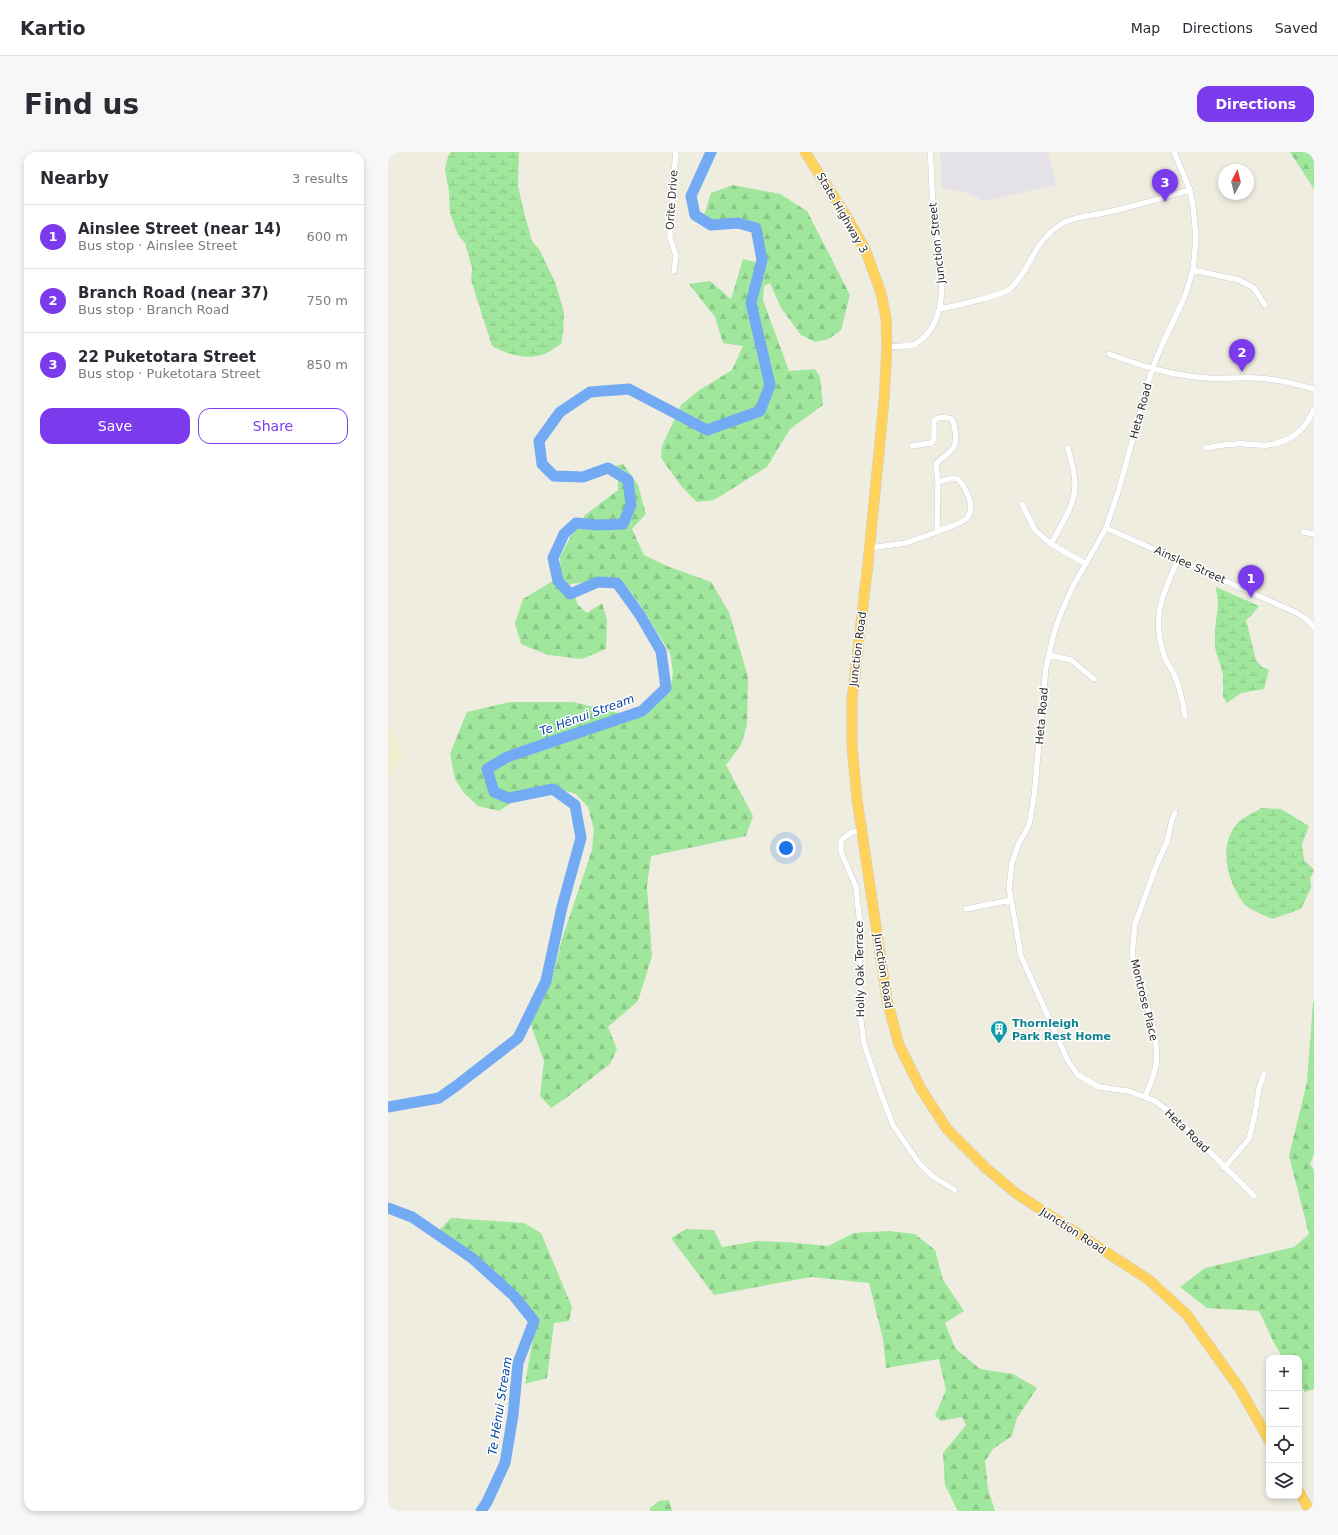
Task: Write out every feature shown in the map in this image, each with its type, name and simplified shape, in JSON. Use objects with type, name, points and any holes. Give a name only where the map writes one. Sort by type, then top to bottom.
[{"type":"highway","name":"State Highway 3","points":[[805,152],[845,214],[865,249],[880,293],[886,318],[887,347]]},
{"type":"highway","name":"Junction Road","points":[[887,347],[884,401],[852,700],[852,746],[857,799],[887,1000],[899,1045],[921,1089],[947,1129],[986,1168],[1017,1194],[1149,1280],[1187,1315],[1240,1389],[1266,1435]]},
{"type":"highway","points":[[1302,1497],[1310,1511]]},
{"type":"street","name":"Orite Drive","points":[[674,271],[676,256],[670,237],[670,229],[673,209],[672,184],[676,156],[675,152]]},
{"type":"street","name":"Junction Street","points":[[887,347],[916,344],[930,332],[940,309],[942,274],[933,202],[930,152]]},
{"type":"street","name":"Heta Road","points":[[1174,152],[1190,190],[1193,206],[1196,238],[1193,270],[1185,296],[1152,369],[1119,489],[1106,528],[1065,602],[1054,633],[1046,666],[1034,797],[1029,825],[1018,846],[1012,863],[1009,888],[1021,956],[1068,1062],[1078,1074],[1099,1087],[1128,1091],[1153,1100],[1170,1112],[1224,1168],[1254,1196]]},
{"type":"street","points":[[940,309],[1009,290],[1023,273],[1040,243],[1061,224],[1077,217],[1111,212],[1190,190]]},
{"type":"street","points":[[1193,270],[1239,280],[1254,288],[1265,305]]},
{"type":"street","points":[[1109,354],[1152,369],[1208,378],[1258,378],[1300,385],[1314,389]]},
{"type":"street","points":[[1206,448],[1236,444],[1267,445],[1284,442],[1300,432],[1310,419],[1314,409]]},
{"type":"street","points":[[912,446],[931,443],[934,439],[934,421],[937,418],[945,417],[952,419],[954,423],[956,441],[953,448],[936,464],[938,483],[937,532]]},
{"type":"street","points":[[1051,544],[1072,502],[1075,486],[1068,448]]},
{"type":"street","points":[[869,548],[906,543],[937,532],[966,519],[970,512],[968,494],[958,480],[946,479],[938,483]]},
{"type":"street","points":[[1022,504],[1035,530],[1051,544],[1086,564]]},
{"type":"street","name":"Ainslee Street","points":[[1106,528],[1295,612],[1306,619],[1314,628]]},
{"type":"street","points":[[1304,532],[1314,534]]},
{"type":"street","points":[[1178,560],[1162,597],[1158,627],[1164,657],[1175,675],[1182,696],[1185,716]]},
{"type":"street","points":[[1049,655],[1071,660],[1094,679]]},
{"type":"street","name":"Montrose Place","points":[[1145,1097],[1156,1064],[1154,1031],[1132,954],[1132,942],[1134,924],[1167,842],[1172,820],[1176,813]]},
{"type":"street","name":"Holly Oak Terrace","points":[[862,831],[852,832],[841,840],[841,852],[856,887],[860,926],[859,1006],[864,1044],[893,1125],[919,1163],[932,1176],[955,1190]]},
{"type":"street","points":[[966,909],[1012,900]]},
{"type":"street","points":[[1224,1168],[1249,1139],[1259,1088],[1264,1074]]},
{"type":"shaded area","points":[[940,152],[1048,152],[1056,185],[984,201],[967,192],[942,188]]},
{"type":"shaded area","points":[[388,726],[404,755],[388,777]]},
{"type":"green space","points":[[451,152],[519,152],[518,186],[532,241],[539,249],[555,282],[564,312],[561,344],[547,353],[533,357],[526,357],[505,352],[492,346],[471,280],[472,268],[465,243],[458,235],[450,213],[449,192],[445,170],[448,156]]},
{"type":"green space","points":[[1290,152],[1314,152],[1314,189]]},
{"type":"green space","points":[[733,185],[780,194],[807,211],[850,295],[841,330],[829,339],[815,342],[801,335],[781,308],[770,283],[764,286],[763,300],[789,371],[815,369],[820,377],[823,405],[790,429],[767,467],[714,500],[697,502],[682,487],[661,458],[662,446],[681,405],[698,391],[732,370],[743,346],[723,343],[715,317],[689,284],[710,281],[731,299],[743,259],[759,263],[757,241],[752,233],[740,226],[703,218],[711,193]]},
{"type":"green space","points":[[623,464],[638,485],[646,514],[632,529],[644,555],[667,566],[711,582],[729,612],[748,677],[747,725],[741,745],[726,765],[753,816],[746,836],[651,856],[647,887],[652,956],[638,1001],[608,1027],[617,1049],[610,1064],[551,1108],[540,1096],[544,1061],[530,1023],[552,979],[562,939],[592,850],[594,830],[588,807],[576,794],[556,788],[528,792],[499,811],[478,806],[464,793],[455,779],[450,754],[467,712],[510,702],[573,702],[628,715],[652,705],[670,692],[673,672],[670,653],[639,603],[621,579],[609,577],[590,582],[570,584],[578,605],[587,613],[602,603],[607,620],[606,649],[582,659],[548,655],[521,644],[515,623],[523,599],[561,576],[560,557],[571,536],[585,515],[618,490],[618,478],[603,469]]},
{"type":"green space","points":[[1216,587],[1259,606],[1246,620],[1256,660],[1262,667],[1269,670],[1264,689],[1241,693],[1227,703],[1223,697],[1223,674],[1215,648],[1215,630],[1218,604]]},
{"type":"green space","points":[[1261,808],[1281,809],[1309,826],[1302,844],[1304,860],[1314,870],[1310,879],[1311,888],[1301,909],[1272,919],[1258,913],[1243,903],[1230,878],[1226,860],[1228,841],[1238,822]]},
{"type":"green space","points":[[1314,1002],[1314,1154],[1310,1164],[1314,1170],[1314,1389],[1305,1392],[1302,1388],[1302,1355],[1281,1355],[1259,1311],[1207,1308],[1180,1287],[1205,1268],[1294,1247],[1309,1234],[1289,1156],[1307,1082]]},
{"type":"green space","points":[[451,1218],[524,1223],[541,1233],[572,1307],[569,1321],[554,1323],[547,1378],[525,1384],[533,1338],[526,1309],[521,1298],[439,1230]]},
{"type":"green space","points":[[686,1229],[714,1230],[722,1247],[757,1241],[828,1246],[854,1233],[889,1231],[915,1234],[935,1250],[943,1280],[964,1311],[945,1323],[955,1348],[980,1369],[1013,1374],[1037,1388],[1017,1418],[1012,1436],[993,1449],[985,1461],[988,1489],[995,1511],[958,1511],[945,1485],[943,1453],[966,1425],[962,1417],[941,1421],[935,1416],[946,1390],[939,1359],[886,1368],[883,1339],[869,1283],[811,1277],[714,1295],[671,1238]]},
{"type":"green space","points":[[669,1500],[672,1511],[650,1511],[650,1508],[659,1501]]},
{"type":"waterway","name":"Te Hēnui Stream","points":[[388,1107],[439,1098],[518,1038],[546,981],[562,907],[581,838],[575,805],[553,789],[508,798],[494,792],[487,769],[507,757],[642,711],[666,688],[661,651],[640,615],[617,583],[598,582],[570,594],[558,581],[553,558],[564,534],[576,523],[597,525],[623,524],[631,505],[628,480],[608,468],[583,477],[554,476],[542,464],[539,441],[560,412],[590,392],[629,389],[707,430],[760,411],[770,385],[751,303],[762,260],[756,228],[738,223],[711,225],[695,215],[691,196],[711,152]]},
{"type":"waterway","name":"Te Hēnui Stream","points":[[388,1208],[412,1217],[472,1258],[514,1296],[534,1321],[518,1363],[513,1415],[505,1463],[487,1502],[481,1511]]},
{"type":"place","name":"22 Puketotara Street","points":[[1165,202]]},
{"type":"place","name":"Branch Road (near 37)","points":[[1242,372]]},
{"type":"place","name":"Ainslee Street (near 14)","points":[[1251,598]]},
{"type":"place","name":"Thornleigh Park Rest Home","points":[[999,1044]]}]
